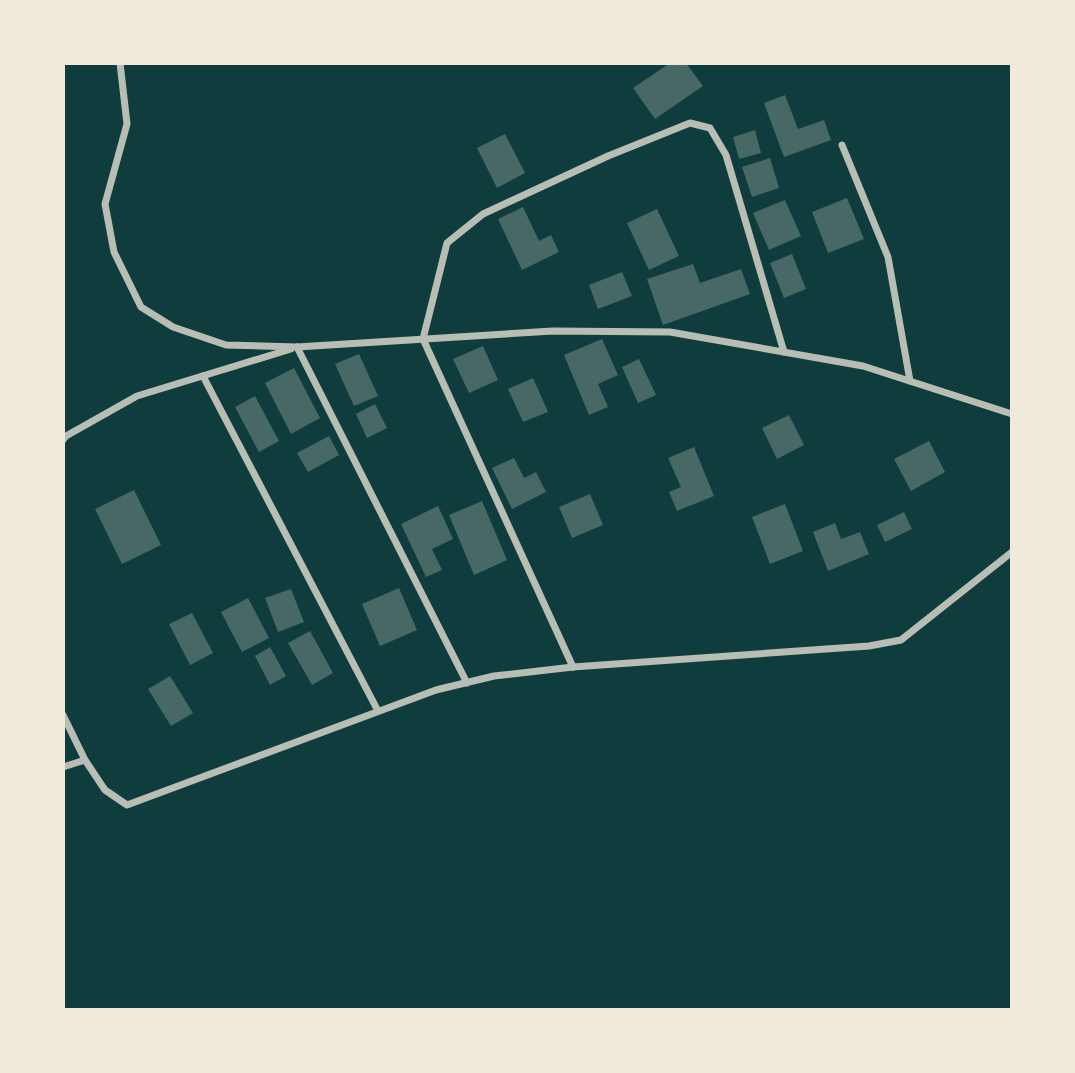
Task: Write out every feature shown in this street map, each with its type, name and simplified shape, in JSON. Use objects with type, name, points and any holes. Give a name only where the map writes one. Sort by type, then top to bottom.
[{"type":"street","points":[[120,63],[127,124],[105,204],[114,252],[141,307],[173,327],[226,345],[298,347],[553,331],[670,332],[863,366],[1012,414]]},
{"type":"street","points":[[573,667],[423,339],[447,243],[483,214],[608,156],[690,123],[710,128],[726,155],[784,352]]},
{"type":"street","points":[[842,145],[888,257],[910,382]]},
{"type":"street","points":[[63,440],[138,396],[298,347]]},
{"type":"street","points":[[298,347],[467,683]]},
{"type":"street","points":[[203,376],[378,711]]},
{"type":"street","points":[[63,715],[85,760],[105,790],[127,805],[436,690],[494,676],[573,667],[869,646],[901,640],[1012,551]]},
{"type":"street","points":[[63,767],[85,760]]},
{"type":"building","points":[[670,63],[686,63],[703,86],[655,119],[633,88]]},
{"type":"building","points":[[785,95],[798,129],[824,120],[831,140],[784,157],[764,103]]},
{"type":"building","points":[[755,130],[761,153],[739,159],[733,137]]},
{"type":"building","points":[[505,134],[525,173],[497,188],[477,148]]},
{"type":"building","points":[[770,158],[779,188],[752,197],[742,167]]},
{"type":"building","points":[[847,198],[864,239],[828,253],[812,212]]},
{"type":"building","points":[[785,200],[801,236],[769,250],[753,213]]},
{"type":"building","points":[[523,207],[539,241],[551,235],[559,252],[522,270],[498,219]]},
{"type":"building","points":[[657,209],[679,256],[649,270],[627,223]]},
{"type":"building","points":[[792,254],[806,289],[784,298],[770,263]]},
{"type":"building","points":[[693,264],[700,283],[741,269],[750,294],[663,325],[647,279]]},
{"type":"building","points":[[622,272],[632,296],[598,309],[589,285]]},
{"type":"building","points":[[602,339],[618,375],[598,384],[608,407],[589,415],[564,355]]},
{"type":"building","points":[[483,346],[498,380],[469,393],[453,359]]},
{"type":"building","points":[[359,354],[378,396],[354,406],[335,364]]},
{"type":"building","points":[[639,359],[656,395],[638,403],[622,367]]},
{"type":"building","points":[[294,368],[320,418],[291,434],[265,383]]},
{"type":"building","points":[[533,378],[548,412],[523,422],[508,389]]},
{"type":"building","points":[[255,396],[279,441],[259,452],[235,407]]},
{"type":"building","points":[[375,404],[387,428],[367,438],[356,414]]},
{"type":"building","points":[[789,415],[804,445],[777,459],[762,428]]},
{"type":"building","points":[[329,436],[339,455],[308,472],[297,453]]},
{"type":"building","points":[[929,441],[945,472],[911,491],[894,459]]},
{"type":"building","points":[[694,447],[714,496],[677,511],[669,492],[681,487],[668,458]]},
{"type":"building","points":[[514,458],[524,478],[536,472],[546,492],[512,509],[492,468]]},
{"type":"building","points":[[134,490],[161,545],[122,564],[95,509]]},
{"type":"building","points":[[590,494],[603,525],[572,538],[559,507]]},
{"type":"building","points":[[482,501],[507,560],[474,575],[449,515]]},
{"type":"building","points":[[785,504],[803,551],[770,564],[752,517]]},
{"type":"building","points":[[438,506],[453,539],[432,549],[442,570],[426,577],[401,524]]},
{"type":"building","points":[[904,512],[912,529],[885,542],[877,525]]},
{"type":"building","points":[[835,523],[841,539],[860,532],[869,554],[828,571],[813,532]]},
{"type":"building","points":[[399,588],[417,630],[380,646],[362,604]]},
{"type":"building","points":[[291,589],[304,622],[278,632],[265,598]]},
{"type":"building","points":[[248,598],[269,638],[242,652],[221,612]]},
{"type":"building","points":[[192,613],[213,653],[190,665],[169,624]]},
{"type":"building","points":[[310,631],[333,673],[312,685],[288,643]]},
{"type":"building","points":[[270,647],[286,676],[270,685],[255,656]]},
{"type":"building","points":[[170,676],[193,713],[171,726],[148,689]]}]
